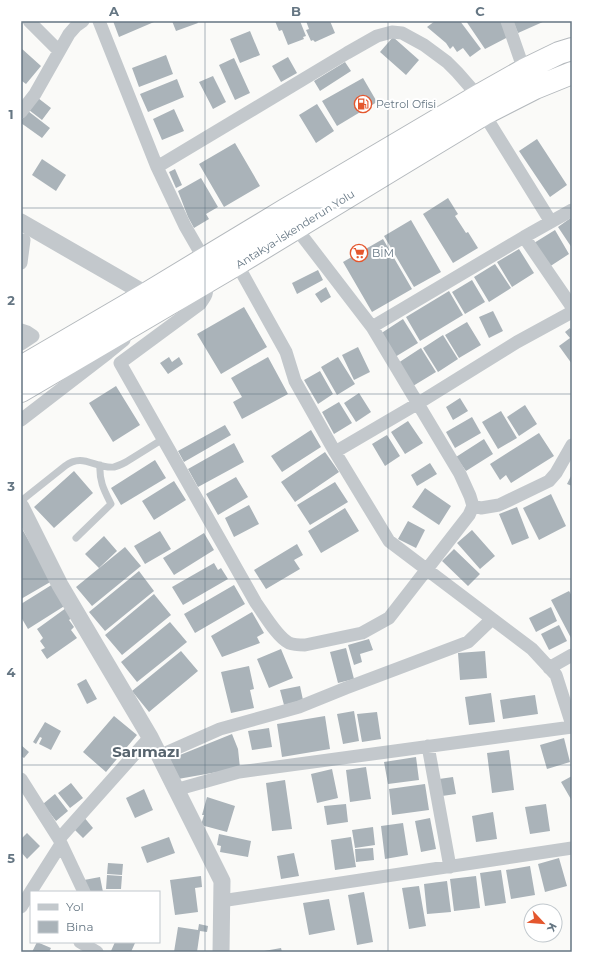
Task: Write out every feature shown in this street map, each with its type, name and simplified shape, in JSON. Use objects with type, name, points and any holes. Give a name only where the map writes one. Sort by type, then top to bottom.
[{"type":"highway","name":"Antakya-İskenderun Yolu","points":[[21,366],[152,303],[206,283],[296,228],[481,105],[524,70],[572,49]]},
{"type":"highway","name":"Antakya-İskenderun Yolu","points":[[21,391],[152,303],[204,259],[285,210],[481,105],[535,88],[572,73]]},
{"type":"street","points":[[29,21],[59,51]]},
{"type":"street","points":[[21,112],[35,94],[72,30],[83,21]]},
{"type":"street","points":[[99,21],[157,167],[184,226],[204,259]]},
{"type":"street","points":[[507,21],[524,70]]},
{"type":"street","points":[[157,167],[377,36],[390,26],[435,53],[457,72],[481,105],[551,222]]},
{"type":"street","points":[[372,327],[572,210]]},
{"type":"street","points":[[21,222],[28,237],[152,303],[108,353],[21,420]]},
{"type":"street","points":[[206,283],[207,294],[200,304],[120,363],[256,603],[282,639],[289,643],[305,645],[362,633],[389,618],[469,515],[473,506],[460,474],[372,327],[296,228]]},
{"type":"street","points":[[21,263],[28,237]]},
{"type":"street","points":[[524,237],[572,307]]},
{"type":"street","points":[[175,790],[239,772],[572,726],[556,675],[532,649],[390,542],[335,452],[295,381],[286,352],[237,264]]},
{"type":"street","points":[[335,452],[417,404],[517,342],[572,312]]},
{"type":"street","points":[[21,330],[33,336],[21,344]]},
{"type":"street","points":[[473,506],[481,508],[499,506],[549,481],[556,474],[572,445]]},
{"type":"street","points":[[21,507],[60,585],[150,737],[175,790],[222,881],[221,952]]},
{"type":"street","points":[[159,756],[220,729],[299,707],[468,642],[492,619]]},
{"type":"street","points":[[550,668],[572,655]]},
{"type":"street","points":[[30,891],[60,841],[150,737]]},
{"type":"street","points":[[428,746],[450,866]]},
{"type":"street","points":[[21,780],[60,841],[84,891]]},
{"type":"street","points":[[221,901],[572,848]]},
{"type":"street","points":[[30,892],[21,907],[30,912]]},
{"type":"street","points":[[82,943],[97,952]]},
{"type":"lane","points":[[21,501],[73,461],[82,460],[113,467],[120,465],[164,439]]},
{"type":"lane","points":[[76,538],[111,504],[102,485],[99,472],[100,465]]},
{"type":"building","points":[[113,21],[153,21],[154,22],[119,37]]},
{"type":"building","points":[[172,21],[197,21],[198,23],[176,31]]},
{"type":"building","points":[[275,21],[300,21],[306,36],[303,37],[304,39],[288,45],[282,30],[279,31]]},
{"type":"building","points":[[306,21],[330,21],[335,33],[315,42],[313,40],[311,41],[306,30],[309,29]]},
{"type":"building","points":[[435,21],[460,21],[481,49],[470,57],[463,48],[457,52],[453,46],[450,49],[446,43],[427,27]]},
{"type":"building","points":[[466,21],[502,21],[510,36],[485,49]]},
{"type":"building","points":[[513,21],[545,21],[518,33]]},
{"type":"building","points":[[250,31],[260,55],[240,63],[230,39]]},
{"type":"building","points":[[393,37],[419,60],[406,75],[380,52]]},
{"type":"building","points":[[21,48],[41,66],[26,84],[22,81],[21,82]]},
{"type":"building","points":[[166,55],[173,74],[139,87],[132,68]]},
{"type":"building","points":[[288,57],[297,73],[281,82],[272,66]]},
{"type":"building","points":[[234,58],[250,93],[235,100],[219,65]]},
{"type":"building","points":[[345,62],[351,71],[320,91],[314,81]]},
{"type":"building","points":[[213,76],[226,102],[213,109],[199,82]]},
{"type":"building","points":[[363,78],[377,102],[337,126],[322,101]]},
{"type":"building","points":[[177,79],[184,97],[148,112],[140,94]]},
{"type":"building","points":[[38,98],[51,108],[42,120],[29,110]]},
{"type":"building","points":[[317,104],[334,131],[316,143],[299,115]]},
{"type":"building","points":[[174,109],[184,131],[162,140],[153,119]]},
{"type":"building","points":[[28,111],[50,128],[42,138],[21,123]]},
{"type":"building","points":[[537,139],[567,185],[550,197],[519,151]]},
{"type":"building","points":[[235,143],[260,186],[224,207],[199,164]]},
{"type":"building","points":[[42,159],[66,175],[56,191],[32,175]]},
{"type":"building","points":[[175,169],[182,185],[176,188],[169,172]]},
{"type":"building","points":[[201,178],[218,207],[206,214],[209,219],[194,228],[178,191]]},
{"type":"building","points":[[448,198],[458,214],[455,216],[466,233],[468,232],[478,248],[453,263],[423,214]]},
{"type":"building","points":[[572,217],[572,248],[558,227]]},
{"type":"building","points":[[411,220],[441,272],[414,287],[384,236]]},
{"type":"building","points":[[555,230],[569,254],[549,267],[534,243]]},
{"type":"building","points":[[383,239],[412,289],[372,312],[343,262]]},
{"type":"building","points":[[519,249],[534,273],[512,287],[497,262]]},
{"type":"building","points":[[495,264],[511,288],[489,302],[474,277]]},
{"type":"building","points":[[318,270],[323,280],[297,294],[292,283]]},
{"type":"building","points":[[472,280],[485,302],[465,314],[452,292]]},
{"type":"building","points":[[326,287],[331,297],[321,303],[315,294]]},
{"type":"building","points":[[449,291],[463,315],[420,341],[406,317]]},
{"type":"building","points":[[244,307],[267,347],[221,374],[197,334]]},
{"type":"building","points":[[493,311],[503,331],[489,338],[479,317]]},
{"type":"building","points":[[403,319],[418,343],[395,357],[380,334]]},
{"type":"building","points":[[467,322],[481,345],[459,358],[445,335]]},
{"type":"building","points":[[570,328],[572,331],[572,364],[559,346],[570,338],[565,332]]},
{"type":"building","points":[[443,335],[458,359],[438,372],[423,348]]},
{"type":"building","points":[[358,347],[370,372],[354,380],[342,355]]},
{"type":"building","points":[[421,348],[436,372],[413,386],[398,363]]},
{"type":"building","points":[[169,357],[172,362],[179,357],[183,364],[168,374],[160,363]]},
{"type":"building","points":[[268,357],[288,394],[242,419],[233,402],[242,397],[231,378]]},
{"type":"building","points":[[338,357],[355,384],[337,395],[321,367]]},
{"type":"building","points":[[320,371],[333,394],[318,404],[304,380]]},
{"type":"building","points":[[116,386],[140,425],[113,442],[89,403]]},
{"type":"building","points":[[359,393],[371,412],[356,422],[344,403]]},
{"type":"building","points":[[460,398],[468,411],[453,420],[446,407]]},
{"type":"building","points":[[339,402],[352,423],[334,434],[322,412]]},
{"type":"building","points":[[525,405],[537,424],[519,436],[507,417]]},
{"type":"building","points":[[501,411],[517,438],[498,449],[482,422]]},
{"type":"building","points":[[472,417],[481,433],[455,448],[446,432]]},
{"type":"building","points":[[408,421],[423,443],[405,454],[391,432]]},
{"type":"building","points":[[225,425],[231,435],[184,462],[178,451]]},
{"type":"building","points":[[311,430],[321,447],[282,472],[271,456]]},
{"type":"building","points":[[539,433],[554,456],[511,483],[506,475],[500,480],[490,464]]},
{"type":"building","points":[[387,435],[400,456],[385,466],[372,444]]},
{"type":"building","points":[[484,439],[493,454],[466,471],[456,457]]},
{"type":"building","points":[[234,443],[244,462],[198,487],[188,469]]},
{"type":"building","points":[[325,452],[339,472],[295,502],[281,482]]},
{"type":"building","points":[[155,460],[166,478],[121,505],[111,488]]},
{"type":"building","points":[[430,463],[437,474],[417,486],[411,475]]},
{"type":"building","points":[[74,471],[93,493],[54,528],[34,507]]},
{"type":"building","points":[[572,474],[572,486],[567,484]]},
{"type":"building","points":[[236,477],[248,497],[218,515],[206,494]]},
{"type":"building","points":[[174,481],[186,500],[154,520],[142,501]]},
{"type":"building","points":[[335,482],[348,502],[310,525],[297,505]]},
{"type":"building","points":[[425,488],[451,506],[439,525],[412,507]]},
{"type":"building","points":[[551,494],[566,526],[539,540],[523,508]]},
{"type":"building","points":[[249,505],[259,524],[234,537],[225,518]]},
{"type":"building","points":[[517,507],[529,538],[512,545],[499,514]]},
{"type":"building","points":[[345,508],[359,531],[321,553],[308,531]]},
{"type":"building","points":[[408,521],[425,530],[416,548],[398,539]]},
{"type":"building","points":[[21,527],[52,581],[21,599]]},
{"type":"building","points":[[472,530],[495,556],[480,569],[457,543]]},
{"type":"building","points":[[160,531],[171,549],[145,564],[134,546]]},
{"type":"building","points":[[204,533],[214,550],[174,575],[163,558]]},
{"type":"building","points":[[104,536],[117,551],[99,568],[85,554]]},
{"type":"building","points":[[297,544],[303,555],[294,560],[300,569],[266,589],[254,570]]},
{"type":"building","points":[[125,547],[141,566],[92,606],[76,587]]},
{"type":"building","points":[[454,549],[480,574],[468,586],[442,561]]},
{"type":"building","points":[[214,563],[218,570],[221,568],[228,579],[183,605],[172,587]]},
{"type":"building","points":[[139,571],[154,591],[105,631],[89,612]]},
{"type":"building","points":[[53,584],[66,605],[28,629],[21,617],[21,604]]},
{"type":"building","points":[[234,585],[245,604],[195,633],[184,614]]},
{"type":"building","points":[[569,591],[572,596],[571,638],[551,600]]},
{"type":"building","points":[[154,594],[171,615],[122,655],[105,635]]},
{"type":"building","points":[[551,607],[557,621],[536,632],[529,618]]},
{"type":"building","points":[[66,608],[73,617],[69,620],[74,627],[71,630],[77,638],[47,659],[41,650],[45,648],[40,641],[43,638],[37,629]]},
{"type":"building","points":[[252,612],[264,633],[257,637],[260,643],[222,657],[211,636]]},
{"type":"building","points":[[170,622],[187,642],[137,682],[121,662]]},
{"type":"building","points":[[559,625],[567,641],[549,650],[541,634]]},
{"type":"building","points":[[369,639],[373,650],[360,654],[362,662],[354,665],[348,645]]},
{"type":"building","points":[[346,648],[354,679],[338,683],[330,652]]},
{"type":"building","points":[[281,649],[293,678],[269,688],[257,659]]},
{"type":"building","points":[[181,651],[198,671],[149,712],[132,691]]},
{"type":"building","points":[[485,651],[487,678],[460,680],[458,653]]},
{"type":"building","points":[[249,666],[254,689],[250,690],[254,708],[231,713],[221,672]]},
{"type":"building","points":[[86,679],[97,699],[87,704],[77,684]]},
{"type":"building","points":[[300,686],[303,700],[284,705],[280,690]]},
{"type":"building","points":[[491,693],[495,722],[469,725],[465,697]]},
{"type":"building","points":[[535,695],[538,714],[503,719],[500,700]]},
{"type":"building","points":[[354,711],[359,741],[343,744],[337,714]]},
{"type":"building","points":[[377,712],[381,739],[362,742],[357,714]]},
{"type":"building","points":[[114,716],[137,735],[106,772],[83,752]]},
{"type":"building","points":[[325,716],[330,749],[282,757],[277,724]]},
{"type":"building","points":[[45,722],[61,731],[51,750],[39,744],[42,738],[40,737],[36,744],[33,742]]},
{"type":"building","points":[[269,728],[272,747],[252,750],[248,731]]},
{"type":"building","points":[[232,734],[238,749],[240,768],[178,779],[170,759]]},
{"type":"building","points":[[564,738],[570,762],[547,769],[540,745]]},
{"type":"building","points":[[21,745],[29,752],[24,758],[21,756]]},
{"type":"building","points":[[509,750],[514,790],[492,793],[487,753]]},
{"type":"building","points":[[416,757],[419,780],[388,784],[384,762]]},
{"type":"building","points":[[366,767],[371,799],[350,802],[346,770]]},
{"type":"building","points":[[332,769],[338,798],[317,803],[311,774]]},
{"type":"building","points":[[572,776],[572,801],[561,782]]},
{"type":"building","points":[[453,777],[456,794],[442,796],[439,779]]},
{"type":"building","points":[[285,780],[292,829],[272,831],[266,783]]},
{"type":"building","points":[[71,783],[83,798],[70,808],[58,793]]},
{"type":"building","points":[[425,784],[429,810],[392,815],[389,789]]},
{"type":"building","points":[[144,789],[153,810],[135,818],[126,798]]},
{"type":"building","points":[[55,794],[68,811],[56,821],[43,804]]},
{"type":"building","points":[[207,797],[235,806],[227,832],[201,825]]},
{"type":"building","points":[[346,804],[348,822],[327,825],[324,806]]},
{"type":"building","points":[[546,804],[550,831],[530,834],[525,807]]},
{"type":"building","points":[[493,812],[497,839],[476,842],[472,816]]},
{"type":"building","points":[[83,816],[93,828],[83,838],[72,827]]},
{"type":"building","points":[[430,818],[436,849],[421,852],[415,821]]},
{"type":"building","points":[[403,823],[408,855],[385,859],[381,826]]},
{"type":"building","points":[[373,827],[375,845],[355,848],[352,830]]},
{"type":"building","points":[[27,833],[40,846],[27,859],[21,852],[21,839]]},
{"type":"building","points":[[219,834],[251,841],[248,857],[220,852],[221,846],[217,845]]},
{"type":"building","points":[[169,837],[175,853],[147,863],[141,847]]},
{"type":"building","points":[[351,837],[356,867],[335,870],[331,840]]},
{"type":"building","points":[[373,848],[374,860],[356,862],[355,849]]},
{"type":"building","points":[[294,853],[299,876],[281,879],[277,856]]},
{"type":"building","points":[[559,858],[567,886],[545,892],[538,864]]},
{"type":"building","points":[[108,863],[123,864],[122,875],[107,874]]},
{"type":"building","points":[[530,866],[535,895],[511,899],[506,870]]},
{"type":"building","points":[[501,870],[506,903],[485,906],[480,873]]},
{"type":"building","points":[[107,875],[122,876],[121,889],[106,889]]},
{"type":"building","points":[[201,876],[202,887],[195,888],[198,912],[175,915],[170,880]]},
{"type":"building","points":[[476,876],[480,908],[454,911],[450,879]]},
{"type":"building","points":[[100,877],[103,891],[87,891],[84,880]]},
{"type":"building","points":[[447,881],[451,912],[427,914],[424,884]]},
{"type":"building","points":[[419,886],[426,926],[409,929],[402,888]]},
{"type":"building","points":[[364,892],[373,942],[357,945],[348,895]]},
{"type":"building","points":[[329,899],[335,930],[309,935],[303,903]]},
{"type":"building","points":[[199,924],[208,926],[207,932],[200,931],[197,952],[174,952],[178,927],[198,930]]},
{"type":"building","points":[[36,943],[51,948],[49,952],[32,952]]},
{"type":"building","points":[[115,943],[135,943],[131,952],[111,951]]},
{"type":"building","points":[[281,948],[282,952],[264,952],[264,951]]},
{"type":"place","name":"Petrol Ofisi","points":[[363,104]]},
{"type":"place","name":"BİM","points":[[359,253]]},
{"type":"district","name":"Sarımazı","points":[[146,751]]}]
